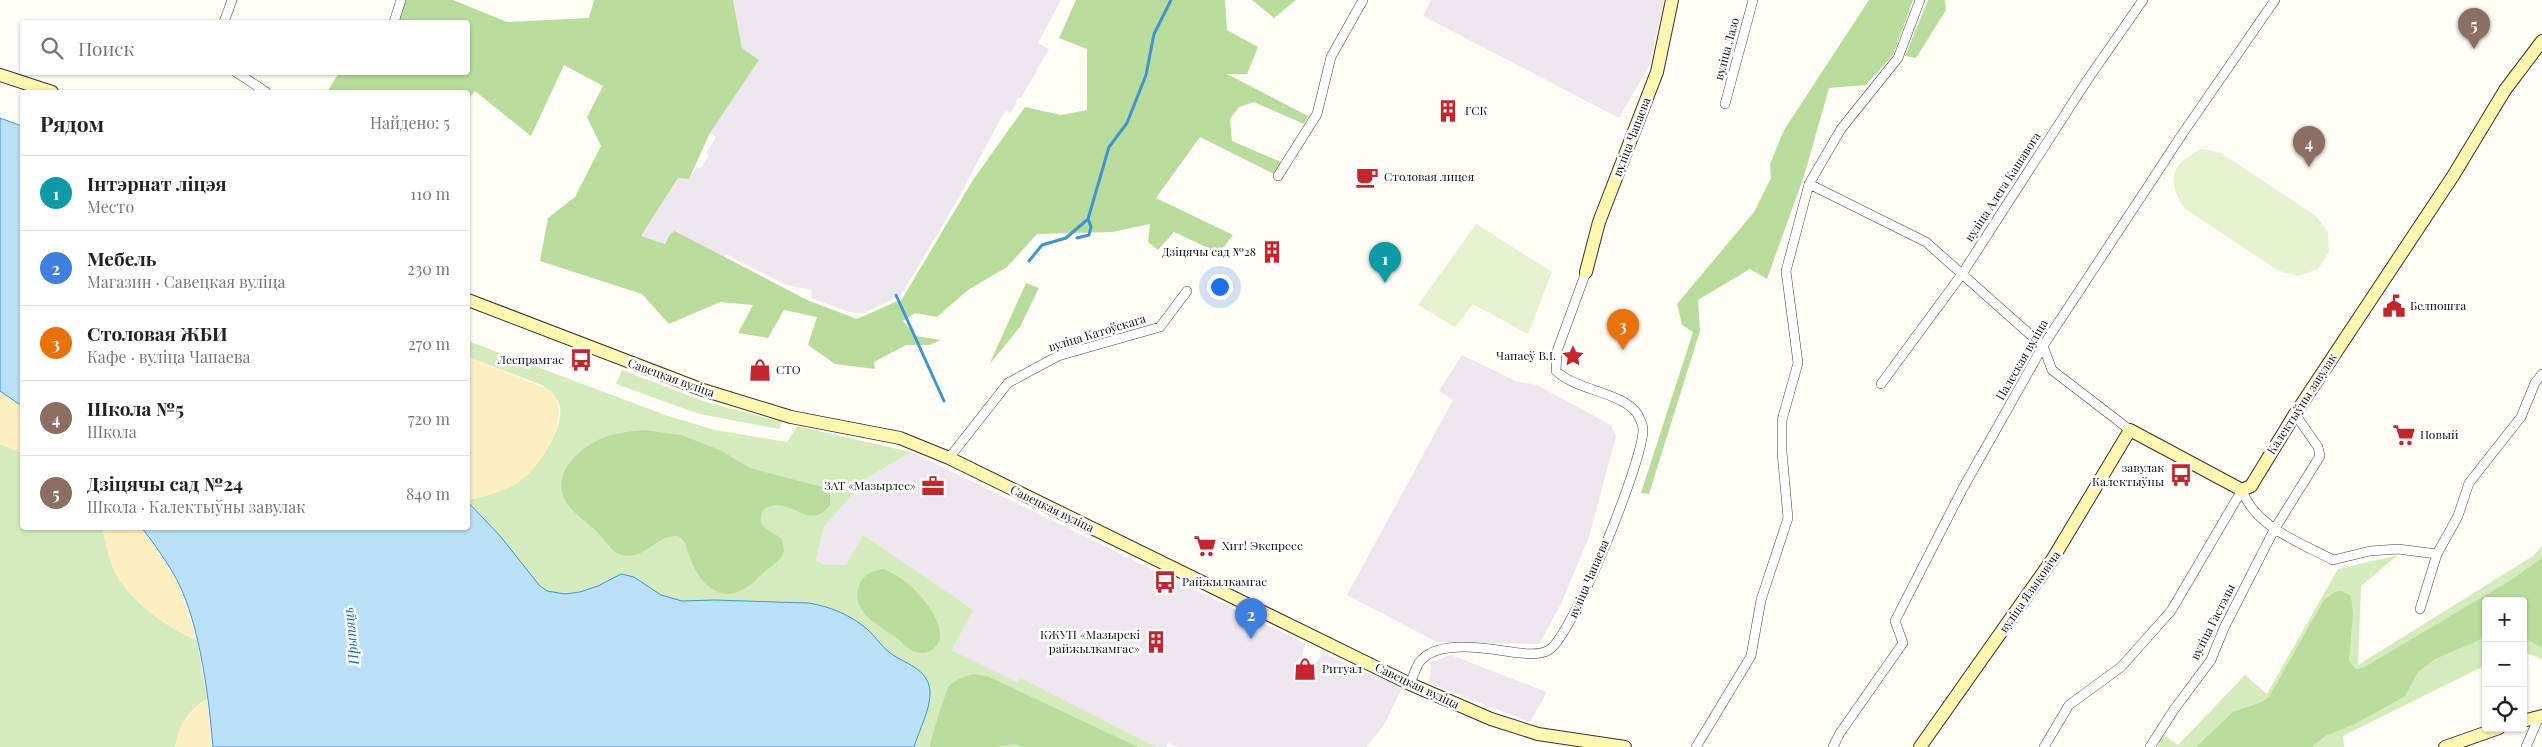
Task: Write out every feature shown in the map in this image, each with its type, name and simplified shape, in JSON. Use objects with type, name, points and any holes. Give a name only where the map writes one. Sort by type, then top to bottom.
[{"type":"street","points":[[225,20],[232,0]]},
{"type":"street","points":[[395,20],[401,0]]},
{"type":"street","points":[[1278,176],[1317,114],[1331,57],[1363,0]]},
{"type":"street","name":"вуліца Чапаева","points":[[1410,684],[1419,662],[1435,651],[1452,646],[1531,654],[1548,651],[1562,638],[1580,604],[1626,490],[1640,450],[1643,428],[1638,414],[1628,404],[1565,380],[1556,371],[1557,351],[1586,272],[1600,222],[1657,72],[1672,0]]},
{"type":"street","name":"вуліца Лазо","points":[[1724,104],[1753,0]]},
{"type":"street","points":[[1696,747],[1751,656],[1761,600],[1788,518],[1782,452],[1782,420],[1798,363],[1786,271],[1809,184],[1841,129],[1898,58],[1920,0]]},
{"type":"street","name":"вуліца Алега Кашавога","points":[[1881,384],[1962,274],[2086,82],[2144,0]]},
{"type":"street","name":"Палеская вуліца","points":[[1833,747],[1903,643],[1895,621],[1963,488],[2043,346],[2184,133],[2275,0]]},
{"type":"street","name":"Калектыўны завулак","points":[[2044,747],[2069,705],[2121,667],[2171,611],[2242,490],[2251,486],[2295,414],[2453,176],[2505,90],[2542,41]]},
{"type":"street","points":[[0,75],[46,90]]},
{"type":"street","points":[[240,75],[263,90]]},
{"type":"street","points":[[1809,184],[1926,242],[2043,346],[2052,370],[2130,430],[2242,490],[2246,502],[2274,530],[2333,560],[2370,551],[2398,549],[2437,554]]},
{"type":"street","name":"вуліца Катоўскага","points":[[949,458],[1008,384],[1058,356],[1160,327],[1188,291]]},
{"type":"street","name":"Савецкая вуліца","points":[[470,301],[704,390],[791,417],[900,438],[949,458],[1410,684],[1491,720],[1532,732],[1625,747]]},
{"type":"street","points":[[2420,609],[2437,554],[2458,516],[2469,483],[2521,417],[2535,383],[2542,374]]},
{"type":"street","name":"вуліца Гастэлы","points":[[2150,747],[2173,711],[2211,660],[2224,628],[2274,530],[2320,456],[2318,447],[2295,414]]},
{"type":"street","name":"вуліца Языковіча","points":[[1920,747],[2052,560],[2130,430]]},
{"type":"street","points":[[2527,720],[2540,716]]},
{"type":"street","points":[[2526,747],[2540,716]]},
{"type":"street","points":[[2445,747],[2488,732]]},
{"type":"shaded area","points":[[733,0],[1061,0],[1038,43],[1049,49],[1021,98],[1018,98],[1011,113],[1005,111],[955,204],[901,295],[864,313],[849,312],[811,298],[812,290],[784,284],[726,254],[724,257],[676,231],[670,234],[665,244],[641,236],[678,178],[689,179],[697,167],[701,168],[709,155],[706,153],[716,137],[710,133],[759,60],[742,48]]},
{"type":"shaded area","points":[[1431,0],[1664,0],[1650,64],[1619,118],[1423,16]]},
{"type":"shaded area","points":[[1462,355],[1516,381],[1537,385],[1611,425],[1616,436],[1589,537],[1561,604],[1539,644],[1437,642],[1347,595],[1453,400],[1439,391]]},
{"type":"shaded area","name":"КЖУП «Мазырскі райжылкамгас»","points":[[911,452],[1304,643],[1302,660],[1315,665],[1323,653],[1402,688],[1385,723],[1367,747],[1177,747],[1168,743],[1166,747],[1157,747],[1020,679],[1019,684],[952,650],[863,535],[846,565],[824,565],[816,560],[824,527],[867,478]]},
{"type":"shaded area","points":[[1451,655],[1547,692],[1530,722],[1429,683],[1431,662]]},
{"type":"green space","points":[[406,0],[453,0],[507,22],[589,18],[594,0],[733,0],[742,48],[759,60],[710,133],[689,179],[678,178],[641,236],[665,244],[670,234],[675,231],[807,300],[857,319],[902,299],[973,180],[1025,107],[1061,115],[1087,110],[1087,49],[1059,38],[1076,0],[1225,0],[1227,30],[1258,47],[1247,74],[1227,74],[1308,116],[1304,124],[1254,102],[1239,107],[1230,119],[1232,141],[1281,162],[1274,174],[1200,137],[1156,198],[1233,235],[1219,253],[1174,232],[1158,250],[1148,242],[1150,224],[1112,232],[1037,234],[1007,267],[968,290],[937,317],[915,313],[903,321],[916,336],[941,340],[929,345],[906,345],[874,362],[875,369],[835,364],[808,345],[817,317],[784,310],[768,338],[738,333],[753,305],[720,302],[669,324],[642,294],[540,261],[548,218],[575,197],[601,146],[587,117],[603,86],[564,65],[531,136],[475,91],[470,97],[470,90],[328,90],[338,75],[470,75],[470,20],[398,20]]},
{"type":"green space","points":[[1252,0],[1296,0],[1274,18]]},
{"type":"green space","points":[[1869,0],[1913,0],[1893,55],[1866,85],[1829,88],[1804,176],[1767,279],[1750,269],[1698,300],[1700,331],[1649,494],[1641,493],[1693,332],[1682,325],[1677,304],[1754,212],[1771,178],[1770,164],[1784,130]]},
{"type":"green space","points":[[1928,0],[1945,0],[1946,10],[1916,58],[1905,56]]},
{"type":"green space","points":[[2202,149],[2221,153],[2316,216],[2328,232],[2329,252],[2318,269],[2299,276],[2279,271],[2184,208],[2175,189],[2175,173],[2178,166],[2184,160]]},
{"type":"green space","points":[[1476,224],[1552,272],[1528,334],[1473,304],[1455,327],[1418,305]]},
{"type":"green space","points":[[1026,283],[1039,288],[1020,327],[989,365]]},
{"type":"green space","points":[[470,342],[668,416],[715,430],[787,442],[797,426],[911,452],[867,478],[824,527],[816,560],[824,565],[846,565],[863,535],[973,610],[952,650],[1018,683],[1020,678],[1157,747],[512,747],[539,585],[470,502],[470,499],[500,491],[518,482],[533,469],[548,447],[559,424],[559,404],[552,393],[541,385],[470,358]]},
{"type":"green space","points":[[622,370],[706,402],[782,422],[779,429],[699,414],[616,384]]},
{"type":"green space","points":[[643,430],[681,435],[720,450],[750,468],[822,487],[830,494],[830,505],[822,513],[814,516],[782,506],[773,505],[764,509],[761,515],[762,524],[782,539],[784,550],[777,562],[738,592],[728,594],[710,588],[696,570],[685,543],[678,536],[670,536],[663,539],[637,554],[630,556],[622,555],[611,548],[569,506],[563,495],[562,484],[569,464],[585,448],[614,434]]},
{"type":"green space","points":[[0,444],[20,452],[20,530],[103,530],[113,567],[119,579],[134,598],[164,622],[197,640],[207,699],[194,708],[185,719],[175,747],[0,747]]},
{"type":"green space","points":[[2542,546],[2542,659],[2527,653],[2527,597],[2482,597],[2482,667],[2343,736],[2344,747],[2158,747],[2162,733],[2178,745],[2245,675],[2267,694],[2338,569],[2398,555],[2361,586],[2358,665],[2533,556]]},
{"type":"green space","points":[[2542,558],[2542,648],[2527,639],[2527,597],[2482,597]]},
{"type":"green space","points":[[883,569],[902,579],[912,587],[936,618],[940,639],[935,647],[926,653],[910,650],[867,616],[858,603],[857,595],[863,579],[868,574]]},
{"type":"green space","points":[[2342,591],[2351,596],[2353,613],[2349,661],[2356,669],[2363,668],[2482,597],[2482,639],[2435,659],[2418,672],[2405,696],[2355,724],[2325,736],[2312,747],[2196,747],[2233,712],[2262,702],[2269,697],[2324,600],[2335,592]]},
{"type":"green space","points":[[974,674],[987,676],[1138,747],[1023,747],[1015,744],[996,747],[930,747],[938,716],[949,686],[964,677]]},
{"type":"sand","points":[[470,358],[550,390],[557,400],[559,412],[557,425],[546,452],[519,482],[494,494],[470,500]]},
{"type":"sand","points":[[0,391],[20,405],[20,452],[0,444]]},
{"type":"sand","points":[[103,530],[143,530],[178,583],[197,640],[164,622],[134,598],[119,579],[109,554]]},
{"type":"sand","points":[[207,699],[213,747],[175,747],[185,719]]},
{"type":"water","points":[[0,118],[20,125],[20,405],[0,391]]},
{"type":"water","name":"Прыпяць","points":[[470,504],[501,537],[539,585],[547,591],[565,594],[580,592],[598,586],[621,574],[634,577],[661,595],[682,601],[714,600],[809,603],[833,609],[848,616],[868,630],[890,653],[915,668],[925,677],[930,691],[929,705],[914,747],[213,747],[206,685],[198,641],[186,600],[178,582],[143,530],[470,530]]},
{"type":"waterway","points":[[1029,261],[1042,245],[1066,238],[1088,219],[1109,147],[1127,123],[1146,75],[1154,34],[1171,0]]},
{"type":"waterway","points":[[1077,238],[1089,235],[1091,227],[1088,219]]},
{"type":"waterway","points":[[896,295],[944,401]]},
{"type":"place","name":"Дзіцячы сад №24","points":[[2474,49]]},
{"type":"place","name":"ГСК","points":[[1448,111]]},
{"type":"place","name":"Школа №5","points":[[2309,167]]},
{"type":"place","name":"Столовая лицея","points":[[1367,177]]},
{"type":"place","name":"Дзіцячы сад №28","points":[[1272,252]]},
{"type":"place","name":"Інтэрнат ліцэя","points":[[1385,283]]},
{"type":"place","name":"Белпошта","points":[[2394,306]]},
{"type":"place","name":"Столовая ЖБИ","points":[[1623,350]]},
{"type":"place","name":"Чапаеў В.І.","points":[[1573,356]]},
{"type":"place","name":"Леспрамгас","points":[[581,360]]},
{"type":"place","name":"СТО","points":[[760,370]]},
{"type":"place","name":"Новый","points":[[2404,435]]},
{"type":"place","name":"завулак Калектыўны","points":[[2181,475]]},
{"type":"place","name":"ЗАТ «Мазырлес»","points":[[933,486]]},
{"type":"place","name":"Хит! Экспресс","points":[[1205,546]]},
{"type":"place","name":"Райжылкамгас","points":[[1165,582]]},
{"type":"place","name":"Мебель","points":[[1251,639]]},
{"type":"place","name":"КЖУП «Мазырскі райжылкамгас»","points":[[1156,642]]},
{"type":"place","name":"Ритуал","points":[[1305,669]]}]
